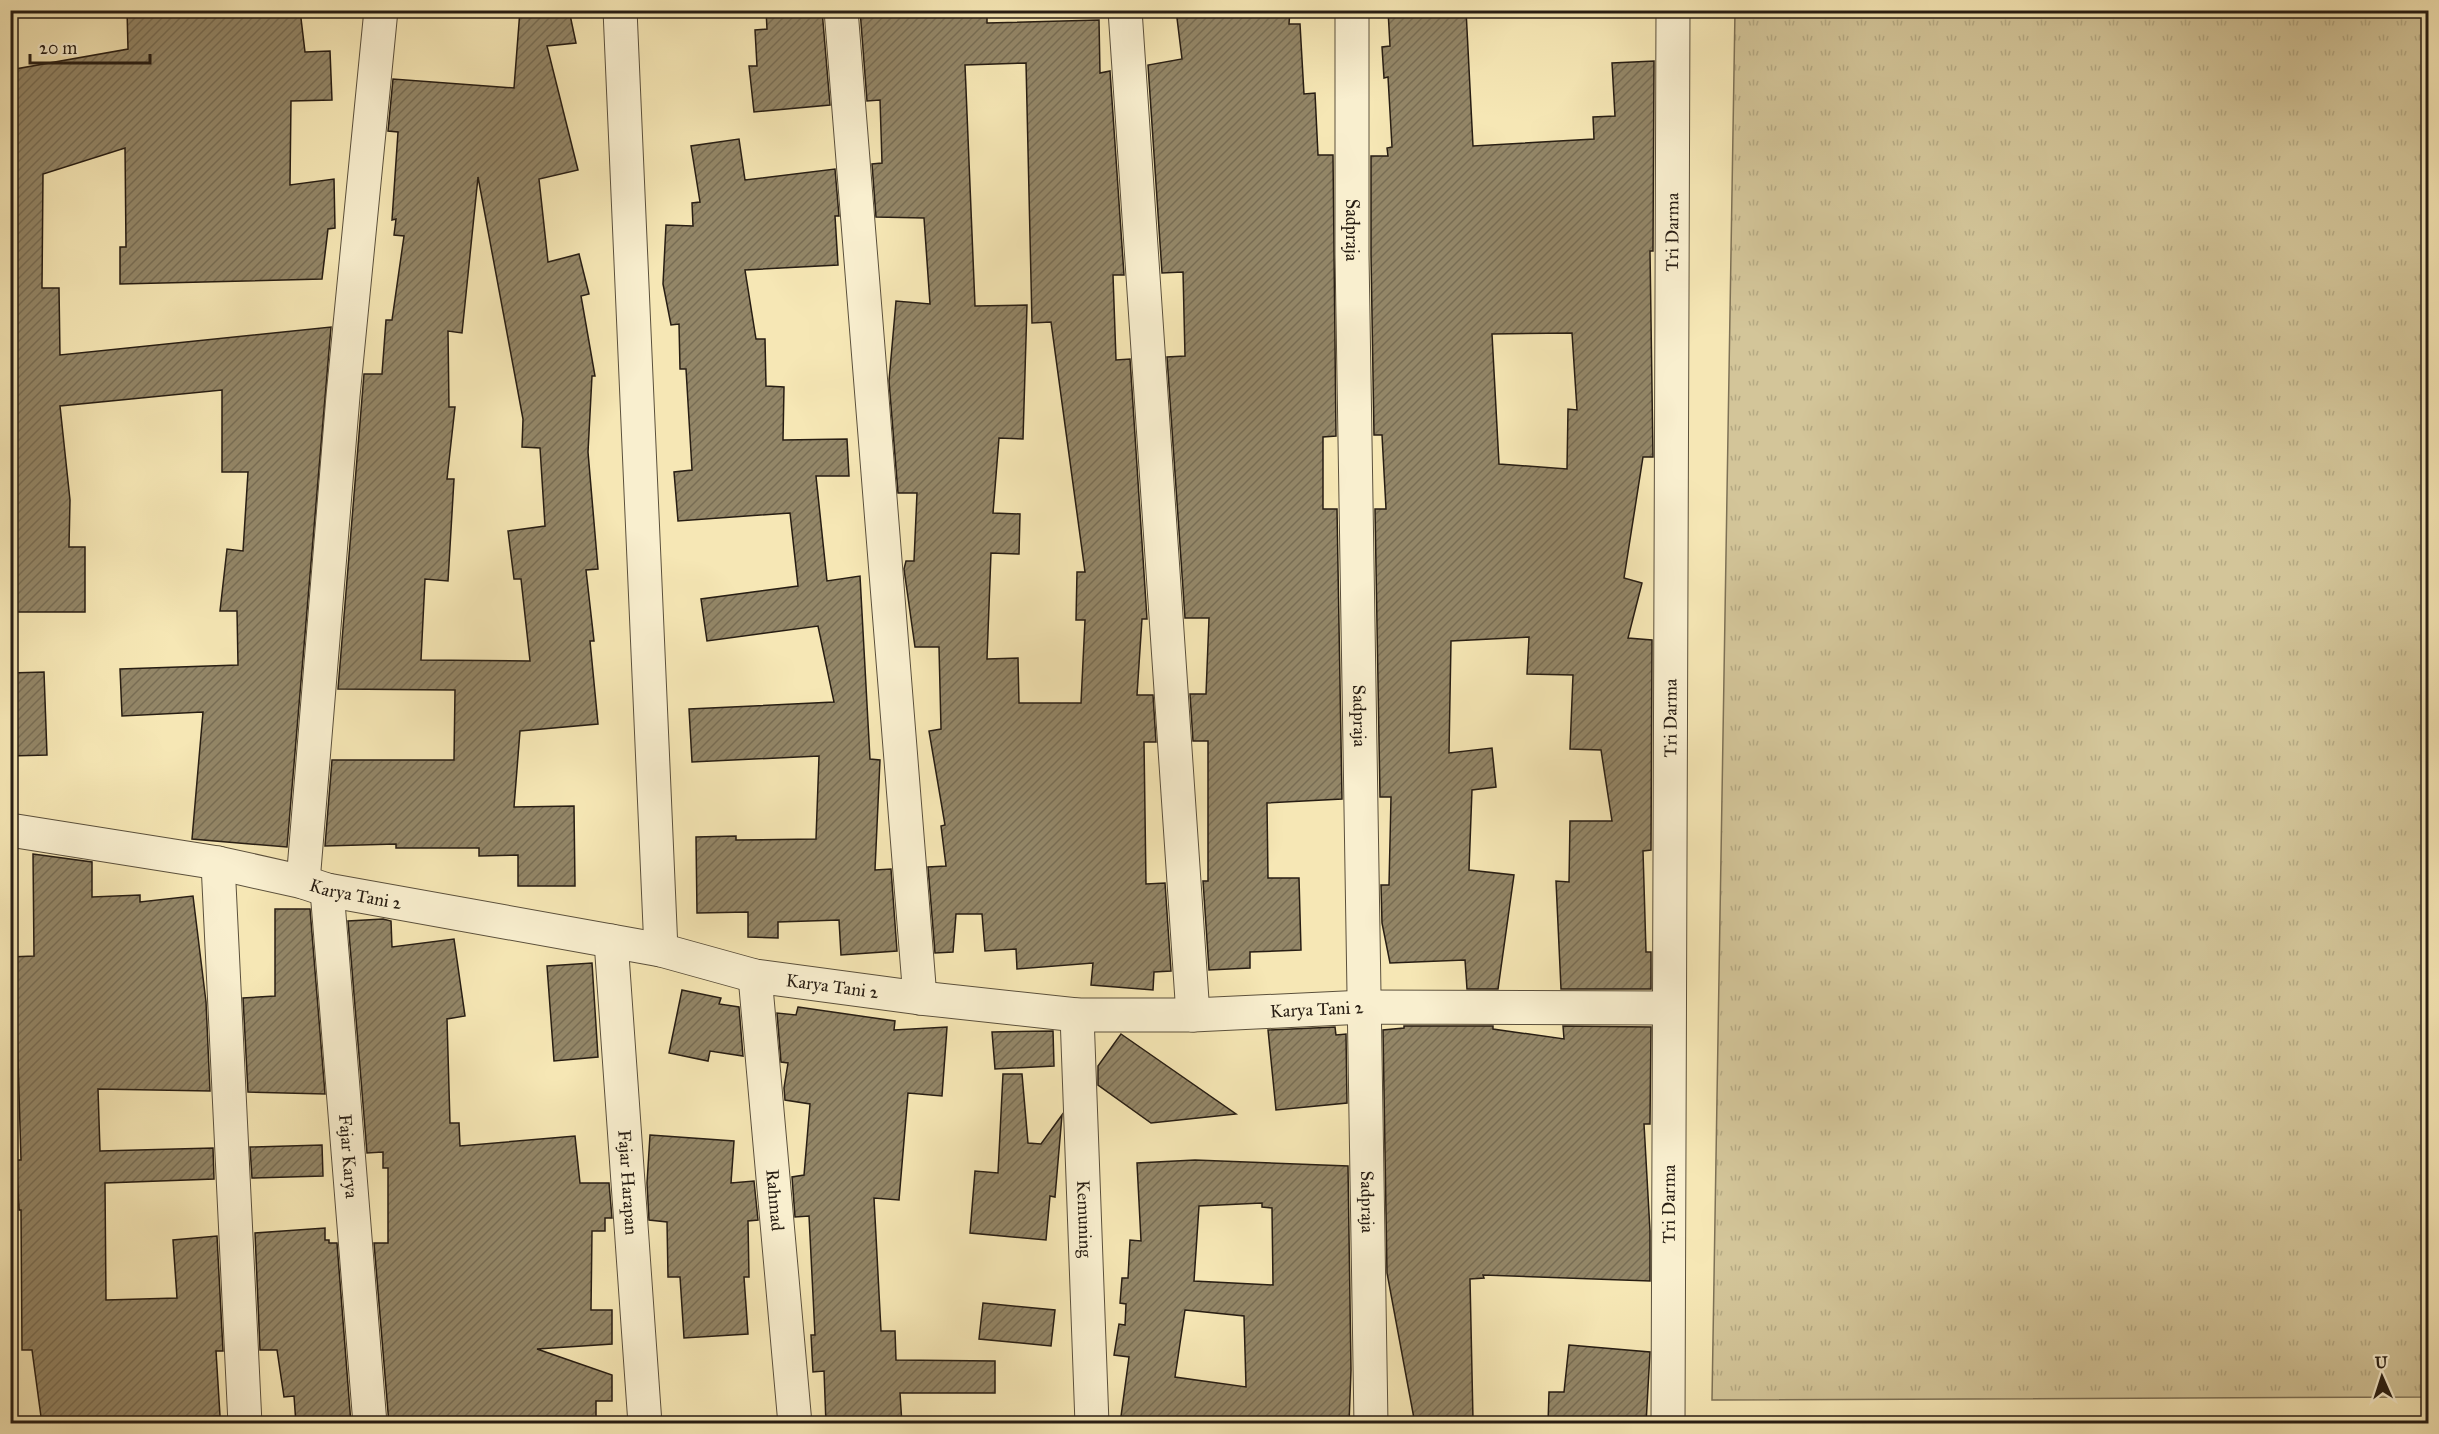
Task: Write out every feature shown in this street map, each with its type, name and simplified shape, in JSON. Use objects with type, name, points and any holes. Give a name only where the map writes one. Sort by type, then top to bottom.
[{"type":"street","name":"Fajar Karya","points":[[370,1424],[315,886],[343,396],[381,10]]},
{"type":"street","points":[[620,10],[661,950]]},
{"type":"street","points":[[841,10],[920,998]]},
{"type":"street","points":[[1125,10],[1193,1015]]},
{"type":"street","name":"Sadpraja","points":[[1352,10],[1352,255],[1371,1424]]},
{"type":"street","name":"Tri Darma","points":[[1668,1424],[1673,10]]},
{"type":"street","name":"Karya Tani 2","points":[[10,830],[218,863],[315,886],[661,950],[755,976],[920,998],[1077,1015],[1193,1015],[1365,1007],[1668,1008]]},
{"type":"street","points":[[218,863],[245,1424]]},
{"type":"street","name":"Fajar Harapan","points":[[611,941],[645,1424]]},
{"type":"street","name":"Rahmad","points":[[755,976],[795,1424]]},
{"type":"street","name":"Kemuning","points":[[1077,1015],[1092,1424]]},
{"type":"green space","points":[[1735,11],[2428,11],[2428,1397],[1712,1400]]},
{"type":"building","points":[[127,10],[300,10],[305,52],[330,51],[332,100],[291,101],[290,185],[334,179],[335,228],[328,229],[322,279],[120,284],[120,247],[126,247],[125,148],[43,174],[42,288],[59,288],[60,355],[331,327],[287,847],[192,839],[203,712],[122,716],[120,669],[238,665],[237,611],[220,611],[227,549],[243,551],[248,472],[222,472],[222,390],[60,406],[70,500],[69,547],[85,547],[85,612],[10,612],[10,70],[128,49]]},
{"type":"building","points":[[520,10],[569,10],[576,43],[547,46],[578,170],[539,179],[548,262],[579,254],[589,294],[581,296],[595,376],[592,376],[588,452],[598,569],[586,570],[594,641],[590,641],[598,724],[520,731],[514,807],[574,806],[575,886],[518,886],[518,855],[479,856],[479,848],[396,848],[396,844],[325,846],[332,760],[454,760],[455,690],[338,689],[364,374],[382,374],[386,320],[392,320],[404,236],[394,235],[396,219],[392,220],[398,132],[388,131],[393,79],[514,88]],"holes":[[[478,177],[523,419],[522,447],[540,448],[545,526],[508,531],[514,579],[521,579],[530,661],[421,660],[425,579],[448,581],[454,479],[447,479],[455,407],[449,407],[448,331],[462,333]]]},
{"type":"building","points":[[766,10],[822,10],[830,105],[754,112],[749,66],[757,66],[755,30],[767,29]]},
{"type":"building","points":[[860,10],[987,10],[987,23],[1099,20],[1100,73],[1110,71],[1124,275],[1113,275],[1116,360],[1130,359],[1147,619],[1142,619],[1137,695],[1153,695],[1156,742],[1144,742],[1146,884],[1165,883],[1171,971],[1154,972],[1153,990],[1091,985],[1093,963],[1017,969],[1016,949],[985,951],[982,914],[956,914],[953,952],[935,953],[928,867],[946,866],[941,826],[945,825],[929,731],[941,729],[939,647],[915,647],[904,569],[906,561],[914,561],[917,493],[898,493],[889,381],[896,301],[930,304],[924,218],[876,217],[872,164],[882,163],[880,100],[867,101]],"holes":[[[1026,63],[1032,323],[1051,322],[1085,572],[1077,572],[1076,620],[1085,620],[1081,703],[1019,703],[1018,658],[987,659],[991,553],[1019,554],[1020,514],[993,513],[999,438],[1023,439],[1027,305],[975,306],[965,65]]]},
{"type":"building","points":[[1176,10],[1290,10],[1289,24],[1300,24],[1304,94],[1315,93],[1318,155],[1333,155],[1336,436],[1323,437],[1323,509],[1337,509],[1342,799],[1267,803],[1268,878],[1299,878],[1301,950],[1250,952],[1250,968],[1209,970],[1203,881],[1208,881],[1208,741],[1193,741],[1190,694],[1206,694],[1209,618],[1185,618],[1167,357],[1185,356],[1183,272],[1162,273],[1148,65],[1182,59]]},
{"type":"building","points":[[1388,10],[1466,10],[1473,146],[1594,139],[1593,117],[1615,116],[1612,63],[1654,61],[1653,251],[1650,251],[1653,457],[1643,457],[1624,578],[1642,583],[1628,638],[1652,640],[1651,850],[1643,851],[1646,952],[1651,952],[1651,989],[1561,989],[1556,881],[1569,882],[1570,821],[1612,821],[1601,750],[1570,749],[1573,675],[1527,674],[1529,637],[1451,641],[1449,753],[1492,748],[1496,787],[1472,790],[1469,870],[1514,875],[1498,989],[1467,989],[1465,960],[1390,963],[1382,923],[1381,885],[1389,885],[1391,797],[1380,797],[1375,509],[1386,509],[1382,435],[1374,435],[1371,156],[1388,156],[1387,148],[1392,147],[1388,77],[1384,78],[1382,47],[1390,46]],"holes":[[[1572,333],[1577,410],[1568,409],[1567,469],[1499,464],[1492,334]]]},
{"type":"building","points":[[739,139],[745,180],[835,169],[839,216],[835,216],[838,265],[745,270],[756,339],[765,339],[766,386],[784,387],[783,440],[847,439],[849,476],[816,476],[827,581],[860,576],[870,759],[880,760],[875,870],[891,869],[897,951],[841,955],[839,920],[778,922],[778,938],[748,937],[748,912],[697,913],[696,837],[736,836],[736,840],[816,839],[819,756],[692,762],[689,709],[834,702],[818,626],[707,641],[701,599],[798,586],[790,513],[678,521],[674,472],[692,470],[686,369],[680,369],[679,324],[671,325],[663,284],[666,225],[693,226],[692,203],[700,202],[691,146]]},
{"type":"building","points":[[44,672],[47,755],[10,756],[10,673]]},
{"type":"building","points":[[33,854],[92,862],[92,897],[140,895],[140,902],[193,896],[206,1002],[210,1091],[98,1089],[100,1151],[213,1148],[214,1179],[105,1183],[106,1300],[177,1298],[173,1240],[217,1236],[223,1351],[216,1351],[220,1416],[110,1424],[42,1424],[32,1350],[22,1350],[21,1210],[19,1210],[16,1160],[21,1160],[17,1027],[10,1027],[10,957],[34,956]]},
{"type":"building","points":[[275,909],[310,909],[325,1094],[248,1092],[243,998],[275,996]]},
{"type":"building","points":[[383,919],[391,921],[392,947],[454,939],[465,1016],[447,1019],[450,1123],[459,1123],[460,1146],[575,1136],[580,1183],[609,1183],[612,1218],[605,1218],[605,1231],[592,1231],[591,1310],[612,1310],[612,1344],[537,1349],[612,1375],[612,1401],[596,1401],[596,1424],[389,1424],[374,1243],[388,1243],[388,1168],[383,1168],[383,1152],[367,1153],[348,921]]},
{"type":"building","points":[[592,963],[598,1057],[554,1061],[547,966]]},
{"type":"building","points":[[682,990],[721,998],[719,1004],[739,1007],[743,1056],[710,1051],[708,1061],[669,1053]]},
{"type":"building","points":[[798,1007],[895,1021],[894,1030],[947,1027],[942,1096],[908,1093],[899,1200],[874,1198],[881,1331],[895,1331],[896,1360],[995,1361],[995,1393],[900,1393],[902,1424],[826,1424],[824,1371],[813,1372],[811,1335],[815,1335],[809,1216],[795,1217],[792,1177],[804,1175],[810,1104],[785,1100],[784,1088],[788,1063],[781,1062],[777,1013],[796,1015]]},
{"type":"building","points":[[1404,1026],[1493,1026],[1493,1029],[1564,1039],[1563,1026],[1651,1027],[1650,1124],[1644,1124],[1650,1231],[1650,1281],[1483,1275],[1484,1278],[1470,1279],[1473,1420],[1452,1424],[1415,1424],[1387,1273],[1383,1030],[1404,1028]]},
{"type":"building","points":[[1335,1027],[1336,1035],[1346,1034],[1347,1103],[1276,1110],[1268,1030]]},
{"type":"building","points":[[1053,1031],[1054,1066],[995,1069],[992,1032]]},
{"type":"building","points":[[1121,1034],[1236,1114],[1151,1123],[1098,1085],[1098,1066]]},
{"type":"building","points":[[1003,1074],[1022,1074],[1028,1143],[1041,1144],[1062,1115],[1055,1197],[1050,1196],[1046,1240],[970,1233],[975,1171],[998,1173]]},
{"type":"building","points":[[650,1135],[734,1141],[731,1183],[754,1181],[758,1220],[748,1221],[749,1277],[744,1277],[748,1334],[684,1338],[680,1277],[668,1277],[667,1222],[649,1220],[647,1183]]},
{"type":"building","points":[[322,1145],[323,1176],[252,1178],[250,1147]]},
{"type":"building","points":[[1195,1160],[1348,1166],[1351,1370],[1349,1424],[1120,1424],[1129,1357],[1114,1355],[1119,1324],[1125,1325],[1126,1304],[1120,1303],[1122,1278],[1128,1278],[1130,1240],[1141,1241],[1137,1163]],"holes":[[[1262,1203],[1262,1207],[1272,1208],[1273,1285],[1194,1281],[1199,1206]],[[1185,1310],[1244,1316],[1246,1387],[1175,1377]]]},
{"type":"building","points":[[325,1228],[325,1240],[329,1240],[329,1243],[337,1243],[351,1424],[296,1424],[294,1396],[284,1397],[277,1350],[260,1350],[255,1233]]},
{"type":"building","points":[[983,1303],[1055,1310],[1051,1346],[979,1339]]},
{"type":"building","points":[[1569,1345],[1650,1352],[1646,1424],[1548,1424],[1549,1392],[1564,1392]]}]
